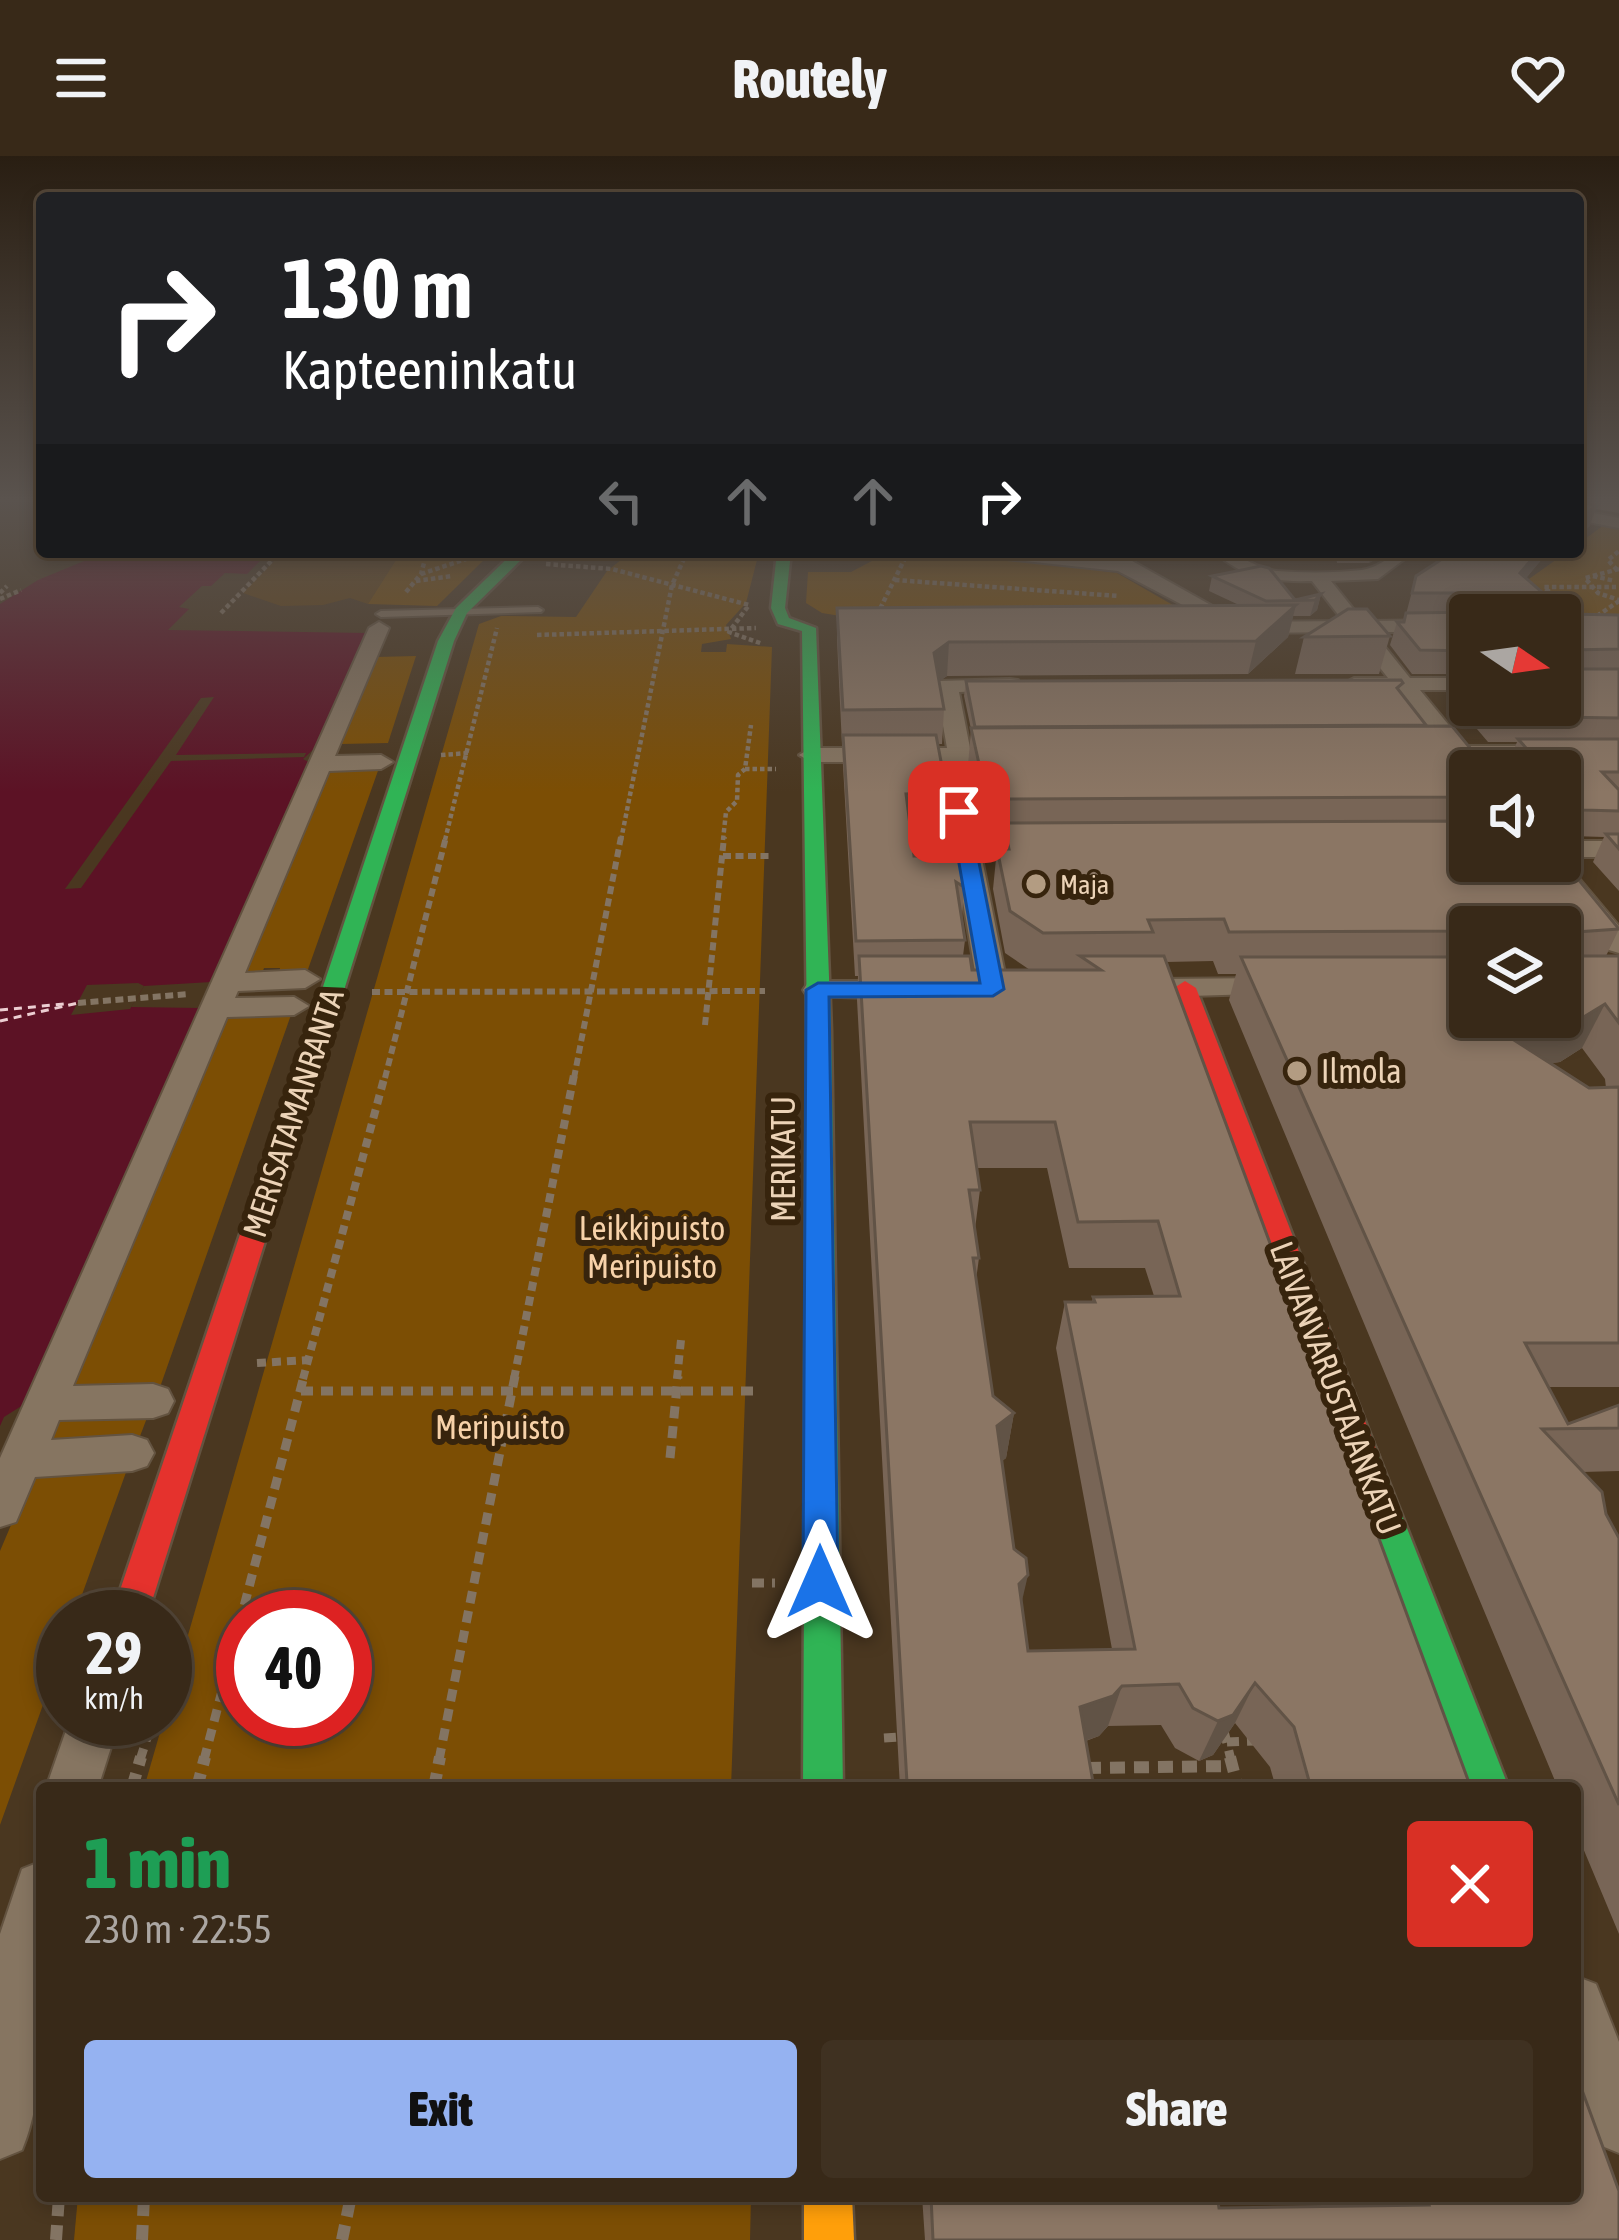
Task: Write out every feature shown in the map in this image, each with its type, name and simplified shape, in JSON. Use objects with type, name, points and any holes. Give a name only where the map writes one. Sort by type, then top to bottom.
[{"type":"street","name":"MERISATAMANRANTA","points":[[138,1590],[437,665],[460,611],[478,597]]},
{"type":"street","name":"MERIKATU","points":[[779,597],[783,621],[821,628],[811,755],[818,990],[824,1782]]},
{"type":"street","points":[[1180,597],[1236,627]]},
{"type":"street","points":[[1334,597],[1457,750]]},
{"type":"street","points":[[0,1508],[26,1430],[382,619]]},
{"type":"street","points":[[1186,627],[1449,626]]},
{"type":"street","points":[[1334,684],[1449,684]]},
{"type":"street","points":[[818,990],[1009,989],[967,850],[947,686],[1038,685]]},
{"type":"street","points":[[320,755],[384,753]]},
{"type":"street","points":[[1399,753],[1449,760]]},
{"type":"street","points":[[1581,755],[1619,753]]},
{"type":"street","points":[[811,755],[1045,755]]},
{"type":"street","points":[[1581,849],[1619,849]]},
{"type":"street","points":[[967,850],[1084,850]]},
{"type":"street","points":[[1567,882],[1619,944]]},
{"type":"street","points":[[1116,988],[1324,987]]},
{"type":"street","name":"LAIVANVARUSTAJANKATU","points":[[1184,988],[1487,1782]]},
{"type":"street","points":[[214,994],[299,993]]},
{"type":"street","points":[[26,1430],[153,1401]]},
{"type":"street","points":[[26,1430],[132,1453]]},
{"type":"street","points":[[74,1782],[86,1746]]},
{"type":"street","points":[[0,2128],[20,1963],[36,1909]]},
{"type":"street","points":[[1581,2021],[1619,2122]]},
{"type":"street","points":[[828,2202],[829,2240]]},
{"type":"lane","points":[[382,619],[538,610]]},
{"type":"path","points":[[221,613],[236,597]]},
{"type":"path","points":[[382,619],[401,597]]},
{"type":"path","points":[[435,1782],[669,597]]},
{"type":"path","points":[[719,597],[749,605],[729,632]]},
{"type":"path","points":[[877,617],[887,597]]},
{"type":"path","points":[[1069,609],[1072,597]]},
{"type":"path","points":[[1597,616],[1619,600]]},
{"type":"path","points":[[199,1782],[408,991],[496,635],[498,610]]},
{"type":"path","points":[[866,613],[893,616]]},
{"type":"path","points":[[530,635],[729,632],[746,641],[777,645]]},
{"type":"path","points":[[496,635],[513,635]]},
{"type":"path","points":[[745,769],[751,725]]},
{"type":"path","points":[[748,742],[761,742]]},
{"type":"path","points":[[705,1025],[726,812],[737,801],[738,775],[745,769],[772,769]]},
{"type":"path","points":[[908,855],[920,854]]},
{"type":"path","points":[[723,856],[770,856]]},
{"type":"path","points":[[364,992],[765,991]]},
{"type":"path","points":[[78,1003],[214,994]]},
{"type":"path","points":[[670,1457],[680,1340]]},
{"type":"path","points":[[260,1363],[309,1360]]},
{"type":"path","points":[[301,1391],[757,1391]]},
{"type":"path","points":[[1222,1724],[1236,1782]]},
{"type":"path","points":[[1227,1742],[1261,1741]]},
{"type":"path","points":[[134,1782],[145,1746]]},
{"type":"path","points":[[1081,1782],[1075,1768],[1232,1766]]},
{"type":"path","points":[[56,2240],[59,2202]]},
{"type":"path","points":[[142,2240],[144,2202]]},
{"type":"path","points":[[342,2240],[350,2202]]},
{"type":"shaded area","points":[[11,597],[190,597],[179,607],[189,609],[168,630],[367,633],[315,748],[303,759],[309,762],[211,982],[144,986],[131,1007],[200,1008],[23,1405],[4,1417],[0,1426],[0,604]]},
{"type":"shaded area","points":[[255,597],[372,597],[368,604],[350,598],[323,605],[281,606]]},
{"type":"green space","points":[[372,597],[446,597],[437,606],[368,604]]},
{"type":"green space","name":"Meripuisto","points":[[589,597],[747,597],[726,625],[731,639],[702,644],[701,652],[726,652],[727,644],[772,647],[731,1782],[146,1782],[156,1746],[192,1746],[192,1621],[479,624],[501,616],[576,617]]},
{"type":"green space","points":[[806,597],[1159,597],[1192,616],[853,618],[822,613],[806,603]]},
{"type":"green space","points":[[1581,597],[1619,597],[1619,614],[1581,614]]},
{"type":"green space","points":[[416,656],[388,743],[341,744],[376,657]]},
{"type":"green space","points":[[380,765],[306,975],[279,975],[280,968],[264,968],[261,976],[244,975],[328,770]]},
{"type":"green space","points":[[292,1012],[159,1390],[75,1394],[71,1380],[226,1019]]},
{"type":"green space","points":[[150,1410],[137,1444],[47,1440],[60,1418]]},
{"type":"green space","points":[[129,1464],[84,1590],[36,1590],[36,1724],[0,1825],[0,1551],[31,1478]]},
{"type":"green space","points":[[77,2202],[751,2202],[750,2240],[74,2240]]},
{"type":"pier","points":[[214,697],[176,755],[306,753],[304,757],[171,761],[81,888],[65,889],[201,698]]},
{"type":"pier","points":[[87,985],[144,986],[130,1009],[71,1015]]},
{"type":"building","points":[[1258,597],[1318,597],[1315,600]]},
{"type":"building","points":[[1296,605],[1256,641],[949,642],[934,653],[944,709],[843,710],[837,608]]},
{"type":"building","points":[[1348,609],[1367,609],[1390,636],[1304,637]]},
{"type":"building","points":[[1449,612],[1449,651],[1420,650],[1397,622],[1404,622],[1406,613]]},
{"type":"building","points":[[1581,614],[1619,615],[1619,649],[1581,650]]},
{"type":"building","points":[[1581,669],[1619,669],[1619,718],[1581,717]]},
{"type":"building","points":[[1401,680],[1397,688],[1426,725],[975,727],[966,681]]},
{"type":"building","points":[[1452,726],[1472,750],[1449,750],[1449,797],[997,799],[994,786],[984,786],[971,728]]},
{"type":"building","points":[[843,735],[936,735],[947,793],[906,794],[914,856],[959,856],[964,887],[956,882],[965,940],[856,941]]},
{"type":"building","points":[[1518,739],[1619,739],[1619,772],[1602,772],[1619,790],[1619,811],[1581,808],[1581,750],[1528,750]]},
{"type":"building","points":[[1449,821],[1449,882],[1580,882],[1619,929],[1581,932],[1581,906],[1449,906],[1449,931],[1229,932],[1224,919],[1148,920],[1153,932],[1043,933],[1010,911],[997,849],[1009,849],[1003,823]]},
{"type":"building","points":[[1606,834],[1619,834],[1619,849]]},
{"type":"building","points":[[859,956],[970,956],[972,970],[1101,970],[1080,956],[1164,956],[1469,1782],[1309,1782],[1294,1727],[1255,1683],[1233,1715],[1218,1721],[1193,1708],[1179,1684],[1122,1686],[1113,1696],[1080,1707],[1093,1782],[907,1782]],"holes":[[[970,1122],[1055,1122],[1078,1222],[1158,1221],[1180,1296],[1065,1302],[1135,1649],[1028,1651],[1019,1584],[1028,1575],[1026,1558],[1014,1549],[997,1426],[1014,1413],[993,1396],[973,1258],[979,1258],[969,1190],[980,1190]]]},
{"type":"building","points":[[1581,956],[1619,956],[1619,1023],[1605,1004],[1582,1018]]},
{"type":"building","points":[[1241,957],[1449,957],[1449,1038],[1511,1038],[1589,1088],[1619,1087],[1619,1343],[1525,1343],[1568,1424],[1619,1405],[1619,1428],[1542,1429],[1602,1492],[1606,1514],[1619,1538],[1619,1805]]},
{"type":"building","points":[[1581,2087],[1619,2191],[1619,2240],[933,2240],[931,2202],[1218,2202],[1219,2208],[1581,2202]]},
{"type":"ferry route","points":[[0,1021],[78,1003]]},
{"type":"ferry route","points":[[0,1010],[64,1004]]},
{"type":"traffic: fast","points":[[298,1098],[446,641],[461,611],[475,597]]},
{"type":"traffic: fast","points":[[779,597],[783,621],[809,628],[819,1031],[823,1782]]},
{"type":"traffic: fast","points":[[1363,1457],[1487,1782]]},
{"type":"traffic: slow","points":[[828,2202],[829,2240]]},
{"type":"traffic: jam","points":[[1185,988],[1363,1457]]},
{"type":"traffic: jam","points":[[138,1590],[298,1098]]},
{"type":"place","name":"Maja","points":[[1036,884]]},
{"type":"place","name":"Ilmola","points":[[1297,1071]]},
{"type":"route","points":[[820,1582],[818,990],[993,989],[959,812]]},
{"type":"park label","name":"Leikkipuisto Meripuisto","points":[[652,1247]]}]
